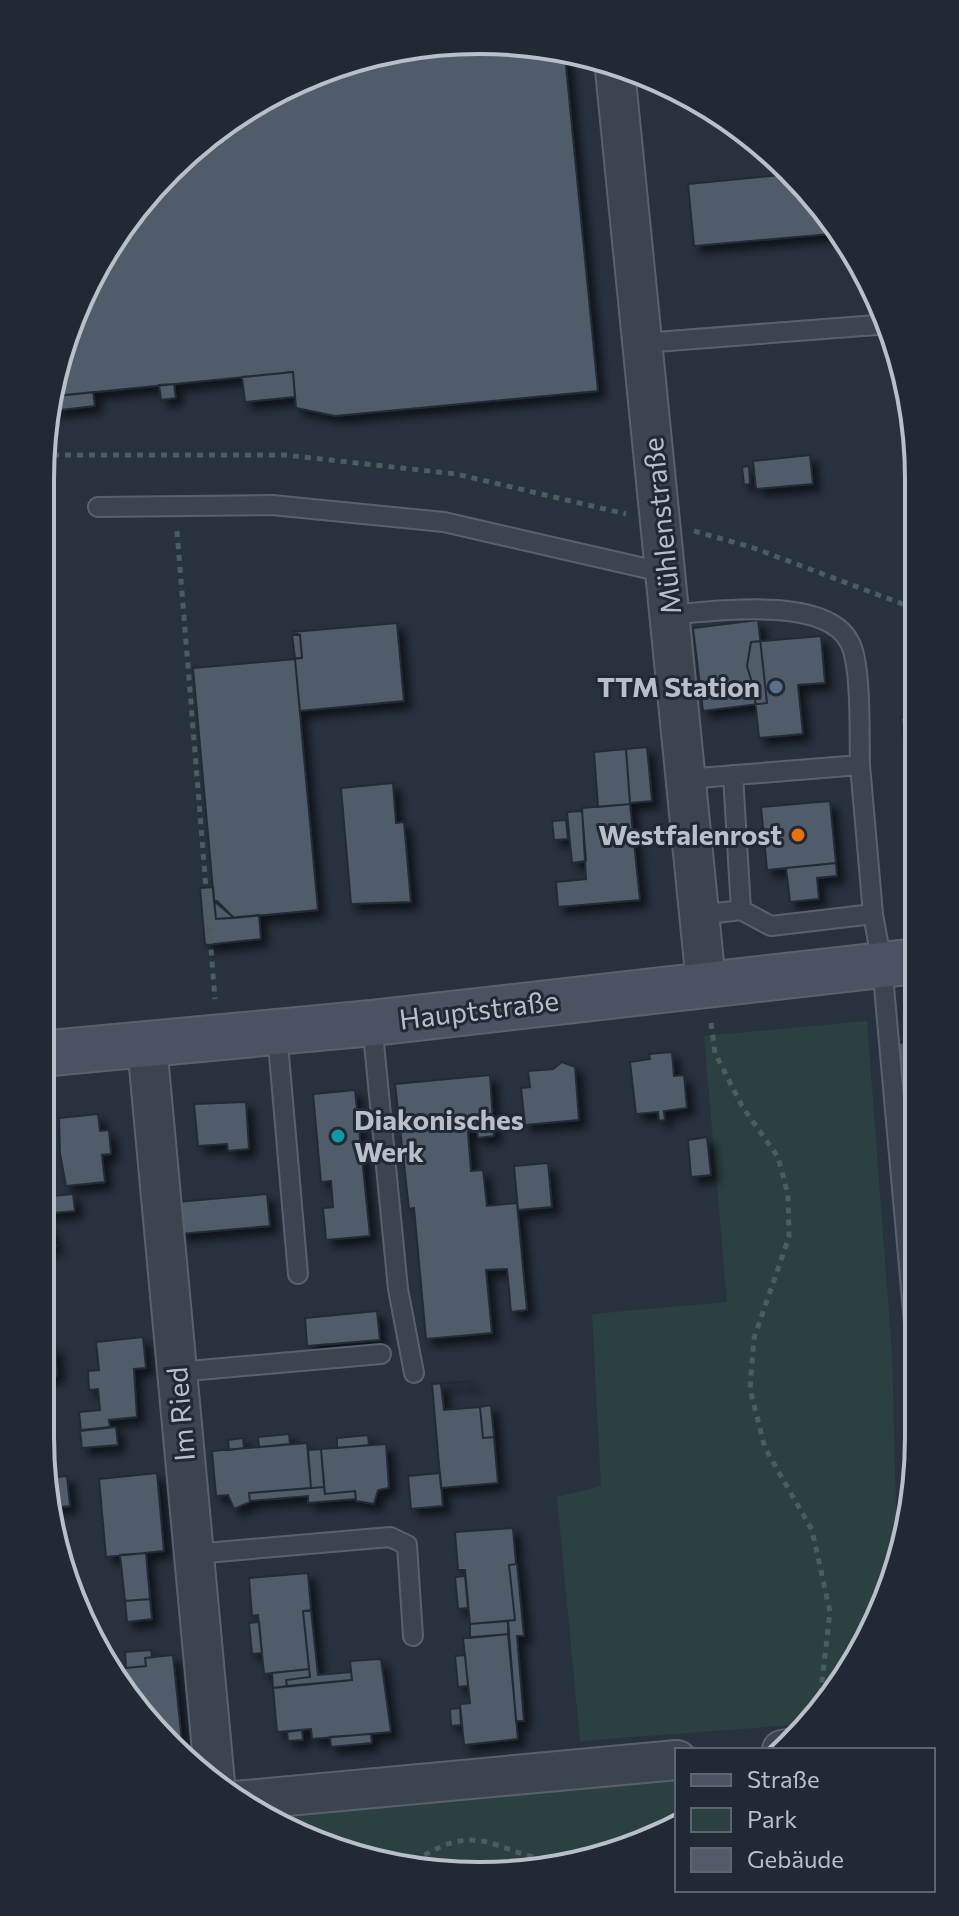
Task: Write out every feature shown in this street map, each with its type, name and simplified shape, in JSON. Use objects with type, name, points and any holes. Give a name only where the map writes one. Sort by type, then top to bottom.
[{"type":"street","name":"Mühlenstraße","points":[[616,77],[706,983]]},
{"type":"street","name":"Hauptstraße","points":[[54,1053],[372,1023],[900,963]]},
{"type":"street","name":"Im Ried","points":[[147,1045],[214,1769]]},
{"type":"street","points":[[257,1799],[675,1760]]},
{"type":"lane","points":[[643,343],[876,325]]},
{"type":"lane","points":[[98,507],[272,505],[444,522],[666,573]]},
{"type":"lane","points":[[670,615],[741,609],[786,611],[814,617],[836,628],[850,642],[855,659],[860,765],[873,914],[900,963],[905,1087]]},
{"type":"lane","points":[[686,779],[860,765]]},
{"type":"lane","points":[[733,775],[741,910]]},
{"type":"lane","points":[[700,915],[741,910],[771,926],[873,914]]},
{"type":"lane","points":[[372,1023],[398,1289],[414,1373]]},
{"type":"lane","points":[[277,1032],[298,1274]]},
{"type":"lane","points":[[177,1372],[381,1354]]},
{"type":"lane","points":[[194,1554],[390,1537],[407,1545],[413,1636]]},
{"type":"path","points":[[55,455],[285,455],[456,474],[661,522],[751,547],[905,605]]},
{"type":"path","points":[[175,506],[219,1037]]},
{"type":"path","points":[[706,983],[715,1053],[742,1106],[778,1157],[788,1195],[789,1237],[754,1338],[750,1389],[765,1448],[812,1530],[830,1612],[821,1690]]},
{"type":"path","points":[[419,1857],[436,1846],[457,1839],[475,1838],[541,1857]]},
{"type":"green space","points":[[867,1021],[892,1354],[896,1523],[891,1547],[861,1625],[817,1696],[791,1725],[580,1741],[557,1497],[601,1486],[592,1314],[727,1302],[704,1036]]},
{"type":"green space","points":[[675,1775],[675,1814],[668,1818],[590,1848],[507,1861],[452,1861],[396,1854],[317,1830],[282,1813]]},
{"type":"building","points":[[480,54],[566,63],[598,391],[335,416],[296,408],[293,372],[62,395],[86,317],[126,243],[179,179],[243,126],[317,86],[396,62]]},
{"type":"building","points":[[776,175],[827,234],[694,246],[688,184]]},
{"type":"building","points":[[293,372],[295,397],[245,402],[242,377]]},
{"type":"building","points":[[174,384],[176,398],[161,400],[159,385]]},
{"type":"building","points":[[93,392],[95,406],[60,410],[62,395]]},
{"type":"building","points":[[810,455],[813,484],[756,489],[753,461]]},
{"type":"building","points":[[749,466],[750,484],[744,485],[742,467]]},
{"type":"building","points":[[758,620],[767,703],[703,711],[693,628]]},
{"type":"building","points":[[397,623],[404,701],[300,711],[295,659],[302,658],[300,635],[292,632]]},
{"type":"building","points":[[292,635],[300,635],[302,658],[295,658]]},
{"type":"building","name":"TTM Station","points":[[821,636],[825,683],[798,685],[803,734],[759,738],[754,689],[747,666],[751,642]]},
{"type":"building","points":[[295,659],[318,910],[234,918],[214,901],[193,668]]},
{"type":"building","points":[[901,717],[905,717],[905,757]]},
{"type":"building","points":[[647,747],[652,801],[630,803],[626,749]]},
{"type":"building","points":[[626,749],[630,804],[598,807],[594,752]]},
{"type":"building","points":[[393,783],[396,823],[404,822],[411,902],[351,904],[341,788]]},
{"type":"building","name":"Westfalenrost","points":[[830,801],[836,863],[767,870],[761,807]]},
{"type":"building","points":[[630,804],[640,900],[558,907],[556,882],[586,879],[582,808]]},
{"type":"building","points":[[582,811],[586,861],[572,863],[567,812]]},
{"type":"building","points":[[566,820],[568,839],[554,840],[552,821]]},
{"type":"building","points":[[836,863],[837,876],[817,878],[819,899],[790,902],[786,868]]},
{"type":"building","points":[[213,887],[216,919],[259,915],[261,939],[205,945],[200,888]]},
{"type":"building","points":[[214,901],[217,901],[234,918],[216,919]]},
{"type":"building","points":[[905,1042],[905,1078],[901,1079],[898,1043]]},
{"type":"building","points":[[672,1052],[674,1076],[684,1075],[687,1108],[664,1111],[665,1120],[659,1121],[658,1112],[636,1114],[630,1062],[650,1059],[649,1054]]},
{"type":"building","points":[[562,1062],[575,1067],[579,1120],[525,1125],[521,1088],[530,1087],[528,1071],[553,1069]]},
{"type":"building","points":[[490,1075],[494,1136],[478,1138],[477,1131],[468,1132],[471,1171],[483,1170],[487,1206],[517,1203],[527,1310],[511,1312],[507,1269],[486,1270],[492,1333],[426,1339],[414,1208],[409,1209],[395,1084]]},
{"type":"building","name":"Diakonisches Werk","points":[[355,1090],[370,1236],[326,1240],[323,1208],[333,1207],[331,1181],[321,1182],[313,1094]]},
{"type":"building","points":[[246,1102],[249,1149],[228,1151],[227,1144],[198,1146],[194,1104]]},
{"type":"building","points":[[98,1114],[100,1131],[109,1130],[111,1154],[102,1155],[105,1182],[66,1186],[60,1154],[59,1118]]},
{"type":"building","points":[[707,1137],[711,1175],[691,1177],[688,1140]]},
{"type":"building","points":[[548,1163],[552,1207],[518,1210],[514,1166]]},
{"type":"building","points":[[73,1194],[75,1211],[54,1213],[54,1196]]},
{"type":"building","points":[[267,1194],[270,1226],[180,1234],[177,1202]]},
{"type":"building","points":[[377,1311],[380,1340],[307,1346],[305,1318]]},
{"type":"building","points":[[143,1337],[146,1368],[134,1369],[137,1417],[109,1420],[110,1427],[81,1430],[79,1412],[100,1410],[98,1389],[89,1390],[88,1371],[99,1370],[96,1342]]},
{"type":"building","points":[[54,1346],[57,1376],[54,1376]]},
{"type":"building","points":[[472,1381],[471,1388],[471,1382],[441,1384],[444,1410],[480,1407],[483,1438],[494,1437],[498,1483],[441,1488],[432,1384]]},
{"type":"building","points":[[491,1405],[494,1437],[483,1438],[480,1407]]},
{"type":"building","points":[[116,1427],[118,1445],[82,1448],[80,1431]]},
{"type":"building","points":[[289,1434],[290,1444],[259,1447],[258,1437]]},
{"type":"building","points":[[368,1435],[369,1445],[337,1448],[337,1438]]},
{"type":"building","points":[[243,1438],[244,1448],[229,1450],[228,1440]]},
{"type":"building","points":[[307,1443],[311,1488],[249,1493],[250,1502],[234,1509],[228,1495],[216,1496],[212,1451]]},
{"type":"building","points":[[386,1444],[389,1488],[378,1490],[374,1504],[356,1501],[355,1491],[325,1494],[321,1449]]},
{"type":"building","points":[[321,1449],[324,1487],[311,1488],[308,1450]]},
{"type":"building","points":[[157,1473],[164,1551],[106,1557],[99,1479]]},
{"type":"building","points":[[440,1473],[443,1506],[411,1509],[408,1476]]},
{"type":"building","points":[[67,1476],[70,1506],[60,1507],[56,1477]]},
{"type":"building","points":[[324,1487],[325,1494],[355,1491],[356,1499],[308,1503],[308,1496],[250,1501],[249,1493]]},
{"type":"building","points":[[513,1528],[516,1564],[509,1565],[515,1620],[470,1624],[465,1570],[458,1570],[455,1532]]},
{"type":"building","points":[[146,1553],[150,1599],[125,1601],[120,1555]]},
{"type":"building","points":[[517,1564],[524,1636],[517,1636],[524,1721],[516,1721],[508,1621],[515,1620],[509,1565]]},
{"type":"building","points":[[308,1573],[311,1610],[303,1611],[309,1669],[264,1674],[258,1615],[252,1616],[249,1578]]},
{"type":"building","points":[[465,1576],[468,1608],[458,1609],[455,1577]]},
{"type":"building","points":[[150,1599],[152,1619],[127,1622],[125,1601]]},
{"type":"building","points":[[311,1610],[318,1675],[351,1672],[352,1680],[287,1686],[286,1680],[310,1677],[303,1611]]},
{"type":"building","points":[[508,1621],[508,1634],[470,1638],[470,1624]]},
{"type":"building","points":[[259,1622],[262,1653],[252,1654],[249,1623]]},
{"type":"building","points":[[508,1634],[518,1739],[464,1745],[460,1704],[470,1703],[463,1638]]},
{"type":"building","points":[[151,1650],[152,1657],[145,1658],[146,1666],[126,1668],[125,1652]]},
{"type":"building","points":[[173,1655],[182,1740],[142,1696],[123,1668],[146,1666],[145,1658]]},
{"type":"building","points":[[465,1655],[468,1686],[458,1687],[455,1656]]},
{"type":"building","points":[[381,1659],[391,1732],[312,1739],[311,1729],[277,1732],[273,1688],[352,1680],[350,1661]]},
{"type":"building","points":[[309,1669],[310,1677],[286,1680],[287,1686],[273,1688],[272,1673]]},
{"type":"building","points":[[460,1708],[461,1725],[451,1726],[450,1709]]},
{"type":"building","points":[[302,1730],[303,1740],[288,1741],[287,1732]]},
{"type":"building","points":[[371,1734],[372,1743],[331,1747],[330,1737]]},
{"type":"place","name":"TTM Station","points":[[776,687]]},
{"type":"place","name":"Westfalenrost","points":[[798,835]]},
{"type":"place","name":"Diakonisches Werk","points":[[338,1136]]}]
